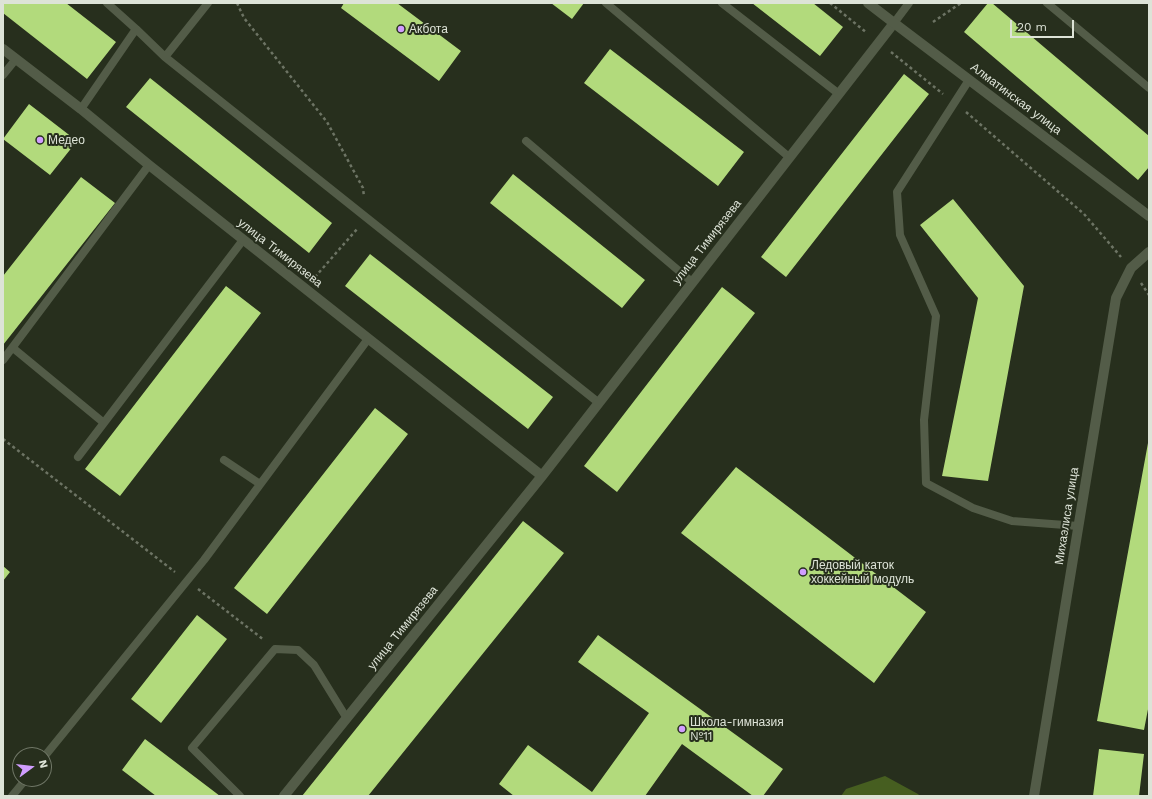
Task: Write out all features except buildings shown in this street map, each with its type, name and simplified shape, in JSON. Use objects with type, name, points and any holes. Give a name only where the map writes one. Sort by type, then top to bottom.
[{"type":"street","name":"Алматинская улица","points":[[868,3],[1149,216]]},
{"type":"street","name":"улица Тимирязева","points":[[284,796],[542,476],[894,23]]},
{"type":"street","name":"улица Тимирязева","points":[[3,49],[81,109],[149,166],[542,476]]},
{"type":"street","name":"Михаэлиса улица","points":[[1034,796],[1116,298],[1130,268],[1149,252]]},
{"type":"lane","points":[[106,3],[165,57],[599,403]]},
{"type":"lane","points":[[165,57],[208,3]]},
{"type":"lane","points":[[606,3],[789,157]]},
{"type":"lane","points":[[722,3],[839,94]]},
{"type":"lane","points":[[894,23],[909,3]]},
{"type":"lane","points":[[1047,3],[1149,88]]},
{"type":"lane","points":[[81,109],[136,29]]},
{"type":"lane","points":[[3,75],[16,58]]},
{"type":"lane","points":[[969,80],[897,192],[900,235],[936,316],[924,420],[926,482],[973,508],[1012,521],[1078,526]]},
{"type":"lane","points":[[526,141],[692,282]]},
{"type":"lane","points":[[3,360],[149,166]]},
{"type":"lane","points":[[78,457],[243,240]]},
{"type":"lane","points":[[52,747],[204,560],[368,339]]},
{"type":"lane","points":[[13,348],[104,423]]},
{"type":"lane","points":[[224,460],[260,484]]},
{"type":"lane","points":[[284,796],[346,717],[542,476]]},
{"type":"lane","points":[[240,796],[192,748],[275,649],[298,650],[314,665],[346,717]]},
{"type":"lane","points":[[12,796],[19,787]]},
{"type":"path","points":[[238,3],[244,18],[326,122],[363,188],[367,218],[305,289]]},
{"type":"path","points":[[830,3],[954,103],[1084,214],[1130,268],[1149,295]]},
{"type":"path","points":[[933,22],[961,3]]},
{"type":"path","points":[[3,439],[180,576]]},
{"type":"path","points":[[193,585],[275,649]]},
{"type":"green space","points":[[885,776],[920,796],[841,796],[846,789]]},
{"type":"place","name":"Акбота","points":[[401,29]]},
{"type":"place","name":"Медео","points":[[40,140]]},
{"type":"place","name":"Ледовый каток хоккейный модуль","points":[[803,572]]},
{"type":"place","name":"Школа-гимназия №11","points":[[682,729]]}]
